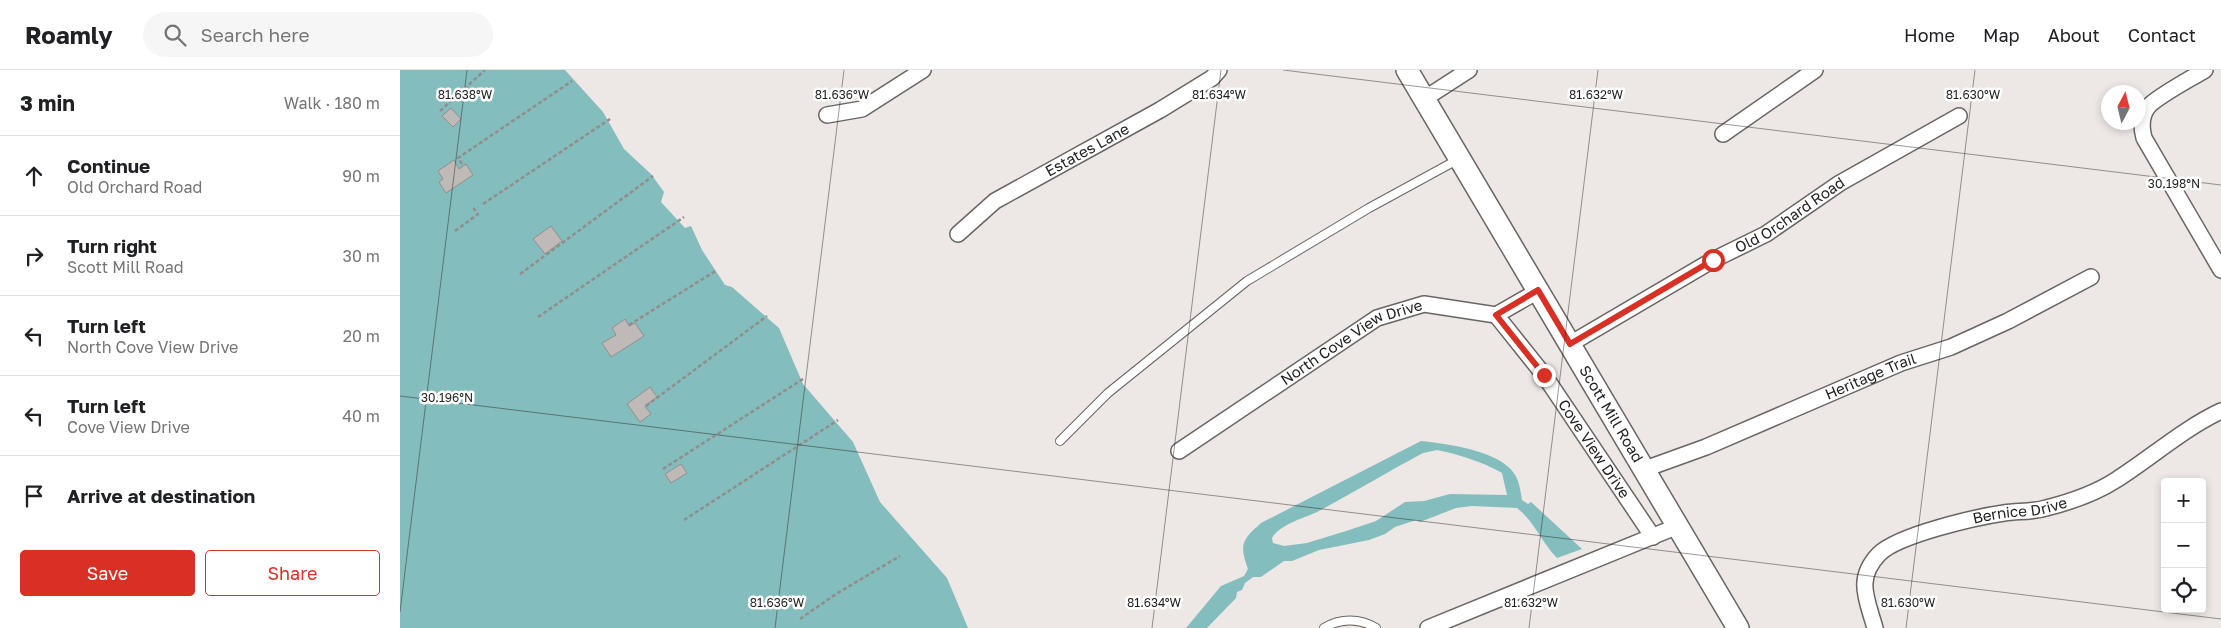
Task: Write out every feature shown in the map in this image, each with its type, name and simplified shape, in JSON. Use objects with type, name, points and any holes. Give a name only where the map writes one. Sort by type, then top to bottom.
[{"type":"street","points":[[827,115],[862,108],[923,70]]},
{"type":"street","name":"Estates Lane","points":[[958,234],[995,200],[1160,110],[1212,78],[1219,70]]},
{"type":"street","name":"Scott Mill Road","points":[[1407,70],[1738,628]]},
{"type":"street","points":[[1424,99],[1468,70]]},
{"type":"street","points":[[1723,134],[1816,70]]},
{"type":"street","points":[[2205,70],[2148,106],[2142,122],[2144,138],[2221,270]]},
{"type":"street","name":"Old Orchard Road","points":[[1570,344],[1713,260],[1766,234],[1840,183],[1959,116]]},
{"type":"street","name":"Heritage Trail","points":[[1645,469],[1706,447],[1901,362],[1951,347],[2008,321],[2091,277]]},
{"type":"street","points":[[1496,315],[1538,290]]},
{"type":"street","name":"North Cove View Drive","points":[[1179,451],[1378,318],[1424,304],[1496,315]]},
{"type":"street","name":"Cove View Drive","points":[[1496,315],[1544,375],[1653,537]]},
{"type":"street","name":"Bernice Drive","points":[[1875,628],[1864,580],[1869,566],[1880,552],[1893,544],[1938,528],[2004,513],[2044,509],[2085,496],[2115,481],[2199,422],[2221,411]]},
{"type":"street","points":[[1428,628],[1678,526]]},
{"type":"lane","points":[[1060,441],[1108,392],[1247,281],[1369,208],[1459,159]]},
{"type":"lane","points":[[1324,628],[1341,621],[1356,620],[1369,623],[1376,628]]},
{"type":"path","points":[[440,111],[485,70]]},
{"type":"path","points":[[462,164],[458,158],[572,81]]},
{"type":"path","points":[[483,204],[610,119]]},
{"type":"path","points":[[520,274],[652,176]]},
{"type":"path","points":[[455,230],[478,214],[474,210],[478,207]]},
{"type":"path","points":[[538,317],[684,217]]},
{"type":"path","points":[[629,325],[717,270]]},
{"type":"path","points":[[646,406],[766,316]]},
{"type":"path","points":[[663,468],[803,379]]},
{"type":"path","points":[[684,520],[838,420]]},
{"type":"path","points":[[800,619],[836,594],[900,556]]},
{"type":"water","points":[[400,70],[565,70],[603,112],[624,149],[651,174],[664,192],[661,202],[685,228],[691,226],[702,250],[725,285],[732,287],[779,328],[803,384],[853,442],[880,502],[947,578],[968,628],[400,628]]},
{"type":"water","points":[[1421,441],[1446,444],[1476,451],[1503,463],[1512,471],[1518,481],[1522,500],[1528,504],[1531,502],[1582,549],[1557,558],[1528,519],[1517,508],[1472,506],[1456,508],[1420,522],[1416,520],[1395,527],[1385,534],[1369,540],[1319,550],[1292,561],[1284,561],[1261,577],[1253,577],[1245,583],[1242,590],[1237,592],[1236,598],[1207,628],[1186,628],[1221,586],[1244,576],[1248,569],[1243,548],[1244,543],[1246,538],[1261,523]],"holes":[[[1437,450],[1479,462],[1502,473],[1507,495],[1450,494],[1424,501],[1405,502],[1376,521],[1346,531],[1307,543],[1284,546],[1273,543],[1272,538],[1281,528],[1321,510],[1423,453]]]},
{"type":"building","points":[[451,108],[461,119],[453,127],[442,116]]},
{"type":"building","points":[[454,160],[459,169],[466,164],[473,175],[446,193],[439,182],[443,179],[438,171]]},
{"type":"building","points":[[551,226],[562,241],[545,254],[533,239]]},
{"type":"building","points":[[625,319],[629,326],[635,323],[644,336],[611,357],[602,343],[616,335],[612,328]]},
{"type":"building","points":[[650,387],[657,397],[645,406],[651,414],[640,422],[627,404]]},
{"type":"building","points":[[681,464],[687,473],[671,483],[665,474]]},
{"type":"route","points":[[1544,375],[1496,315],[1538,290],[1570,344],[1713,260]]}]
